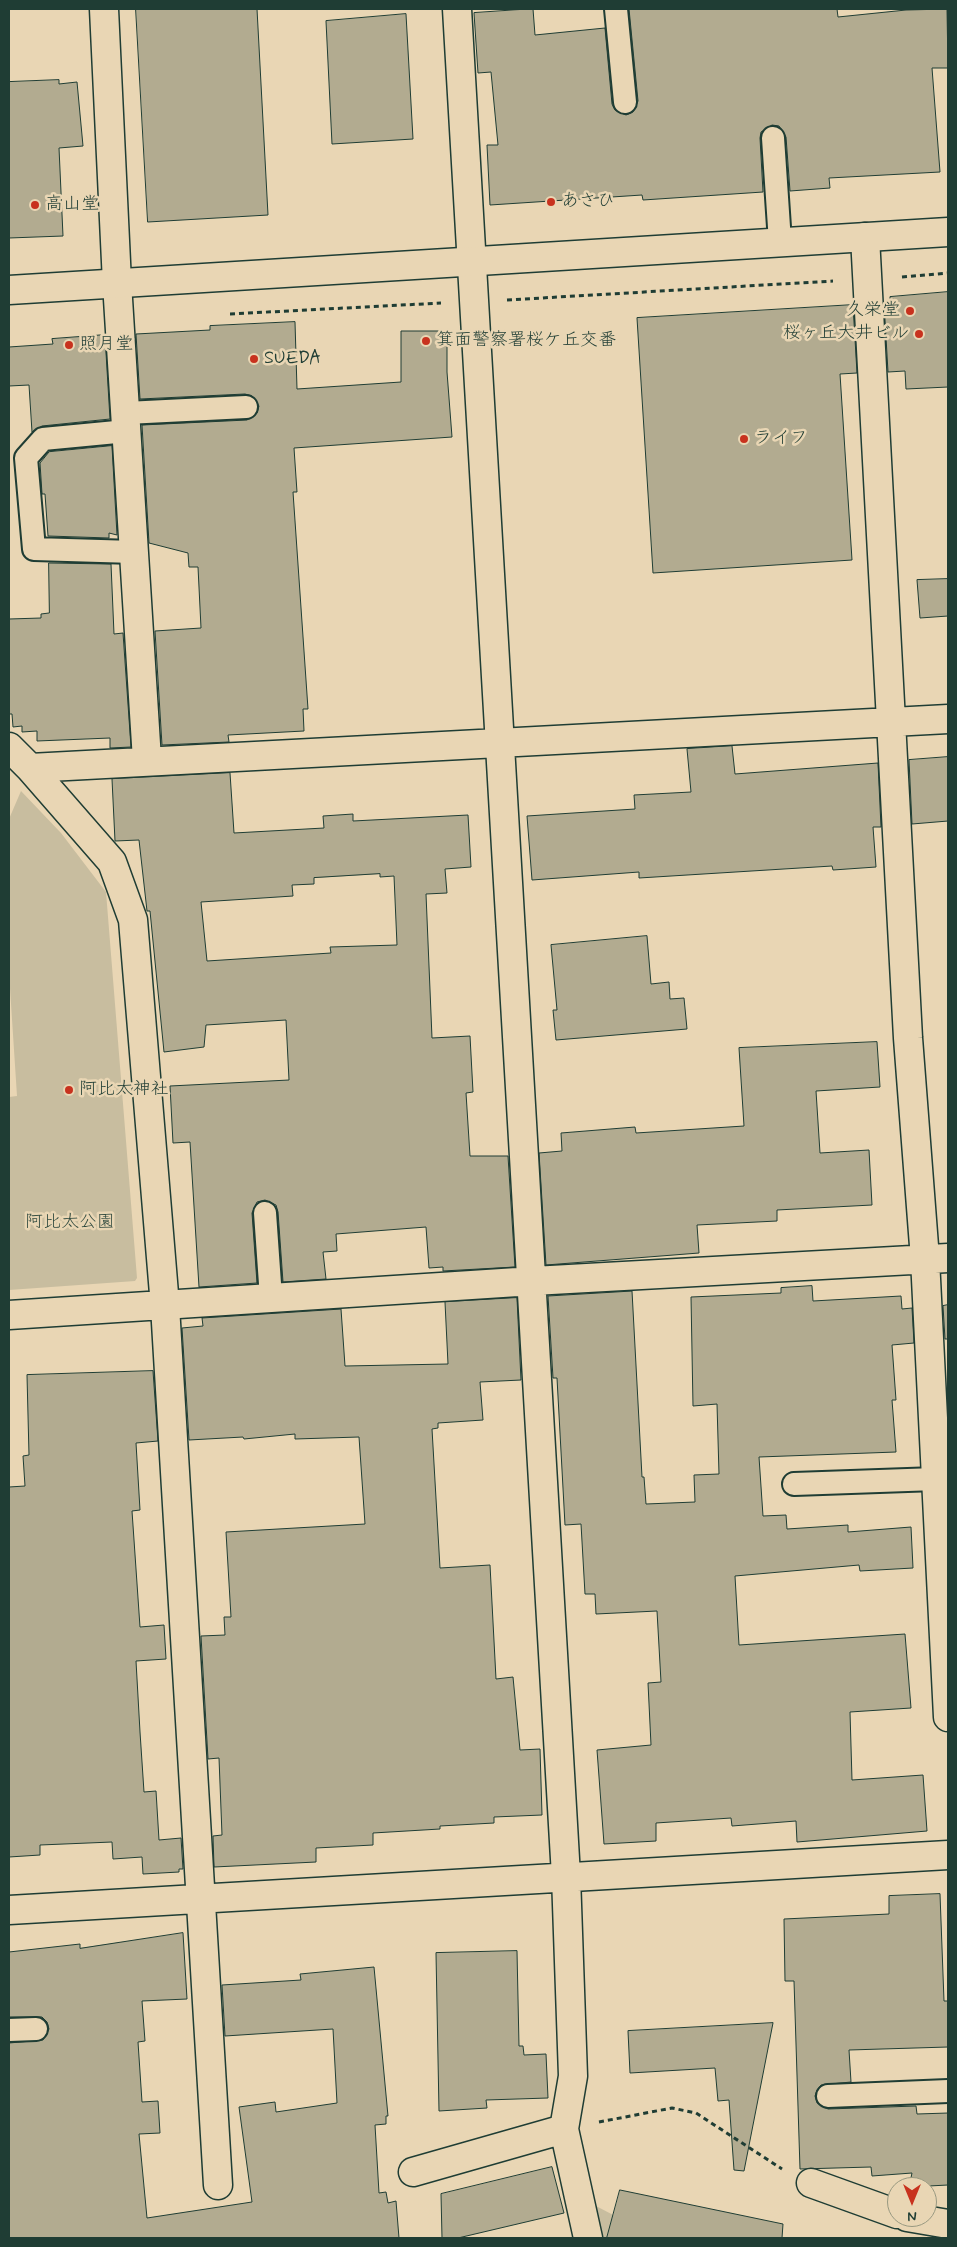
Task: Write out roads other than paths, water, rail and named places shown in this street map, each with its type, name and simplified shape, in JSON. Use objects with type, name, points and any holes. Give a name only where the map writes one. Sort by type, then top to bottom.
[{"type":"street","points":[[104,9],[117,283],[147,760]]},
{"type":"street","points":[[457,9],[502,743],[566,1876],[573,2076],[564,2129],[588,2238]]},
{"type":"street","points":[[9,290],[948,232]]},
{"type":"street","points":[[865,237],[908,1038],[936,1258],[940,1386],[936,1479],[945,1618],[948,1717]]},
{"type":"street","points":[[30,768],[147,760],[948,719]]},
{"type":"street","points":[[9,747],[30,768],[112,862],[133,920],[165,1306],[218,2185]]},
{"type":"street","points":[[9,1315],[533,1281],[936,1258]]},
{"type":"street","points":[[9,1910],[566,1876],[948,1856]]},
{"type":"street","points":[[413,2172],[564,2129]]},
{"type":"street","points":[[811,2183],[887,2210]]},
{"type":"lane","points":[[616,9],[625,102]]},
{"type":"lane","points":[[773,138],[780,242]]},
{"type":"lane","points":[[134,552],[34,549],[26,458],[42,439],[126,422],[246,408]]},
{"type":"lane","points":[[265,1213],[271,1298]]},
{"type":"lane","points":[[794,1484],[936,1479]]},
{"type":"lane","points":[[9,2030],[36,2029]]},
{"type":"lane","points":[[828,2096],[948,2091]]},
{"type":"place","name":"あさひ","points":[[551,202]]},
{"type":"place","name":"高山堂","points":[[35,205]]},
{"type":"place","name":"久栄堂","points":[[910,311]]},
{"type":"place","name":"桜ヶ丘大井ビル","points":[[919,334]]},
{"type":"place","name":"箕面警察署桜ケ丘交番","points":[[426,341]]},
{"type":"place","name":"照月堂","points":[[69,345]]},
{"type":"place","name":"SUEDA","points":[[254,359]]},
{"type":"place","name":"ライフ","points":[[744,439]]},
{"type":"place","name":"阿比太神社","points":[[69,1090]]},
{"type":"park label","name":"阿比太公園","points":[[70,1223]]}]
